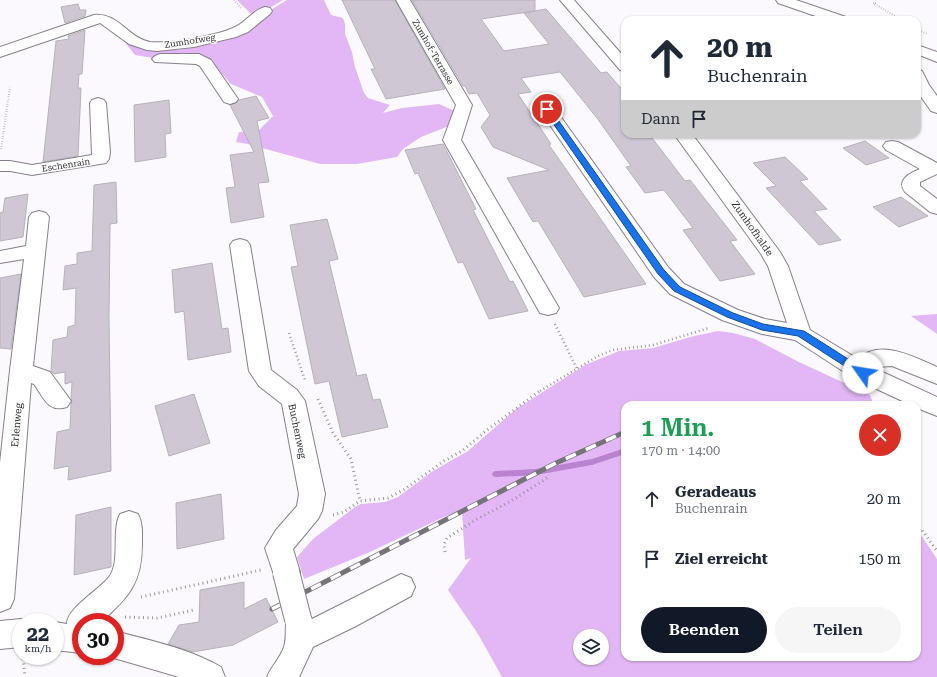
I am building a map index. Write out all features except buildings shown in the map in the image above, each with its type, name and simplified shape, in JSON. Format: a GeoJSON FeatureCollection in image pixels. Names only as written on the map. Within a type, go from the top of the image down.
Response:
{"type":"FeatureCollection","features":[{"type":"Feature","properties":{"kind":"street","name":"Zumhof-Terrasse"},"geometry":{"type":"LineString","coordinates":[[403,0],[464,105],[452,140],[548,308]]}},
{"type":"Feature","properties":{"kind":"street"},"geometry":{"type":"LineString","coordinates":[[567,0],[621,61]]}},
{"type":"Feature","properties":{"kind":"street"},"geometry":{"type":"LineString","coordinates":[[783,0],[829,16]]}},
{"type":"Feature","properties":{"kind":"street"},"geometry":{"type":"LineString","coordinates":[[0,52],[102,18],[105,14],[103,3]]}},
{"type":"Feature","properties":{"kind":"street","name":"Zumhofweg"},"geometry":{"type":"LineString","coordinates":[[102,18],[134,41],[150,46],[175,45],[200,41],[238,31],[249,25],[258,15],[265,11]]}},
{"type":"Feature","properties":{"kind":"street"},"geometry":{"type":"LineString","coordinates":[[119,30],[116,32],[116,36],[131,55],[144,59],[190,58],[199,59],[206,63],[230,99]]}},
{"type":"Feature","properties":{"kind":"street"},"geometry":{"type":"LineString","coordinates":[[921,51],[937,57]]}},
{"type":"Feature","properties":{"kind":"street"},"geometry":{"type":"LineString","coordinates":[[921,85],[929,105]]}},
{"type":"Feature","properties":{"kind":"street","name":"Eschenrain"},"geometry":{"type":"LineString","coordinates":[[0,166],[10,166],[32,170],[100,159],[101,152],[98,103]]}},
{"type":"Feature","properties":{"kind":"street"},"geometry":{"type":"LineString","coordinates":[[547,109],[661,272],[677,289],[730,315],[762,326],[801,334],[863,373],[937,407]]}},
{"type":"Feature","properties":{"kind":"street","name":"Zumhofhalde"},"geometry":{"type":"LineString","coordinates":[[686,138],[770,252],[778,266],[801,334]]}},
{"type":"Feature","properties":{"kind":"street"},"geometry":{"type":"LineString","coordinates":[[892,146],[935,168]]}},
{"type":"Feature","properties":{"kind":"street"},"geometry":{"type":"LineString","coordinates":[[935,168],[915,177],[911,182],[911,188],[937,208]]}},
{"type":"Feature","properties":{"kind":"street","name":"Erlenweg"},"geometry":{"type":"LineString","coordinates":[[0,599],[21,370],[40,217]]}},
{"type":"Feature","properties":{"kind":"street","name":"Buchenweg"},"geometry":{"type":"LineString","coordinates":[[240,245],[260,371],[264,380],[288,395],[293,401],[312,494],[309,511],[285,538],[279,548],[276,571],[300,629]]}},
{"type":"Feature","properties":{"kind":"street"},"geometry":{"type":"LineString","coordinates":[[0,257],[35,251]]}},
{"type":"Feature","properties":{"kind":"street"},"geometry":{"type":"LineString","coordinates":[[863,373],[866,364],[871,360],[888,357],[896,358],[937,376]]}},
{"type":"Feature","properties":{"kind":"street"},"geometry":{"type":"LineString","coordinates":[[21,370],[42,378],[59,401]]}},
{"type":"Feature","properties":{"kind":"street"},"geometry":{"type":"LineString","coordinates":[[92,613],[123,580],[128,562],[129,522]]}},
{"type":"Feature","properties":{"kind":"street"},"geometry":{"type":"LineString","coordinates":[[282,677],[294,660],[300,629],[346,617],[401,587]]}},
{"type":"Feature","properties":{"kind":"street"},"geometry":{"type":"LineString","coordinates":[[0,635],[12,641]]}},
{"type":"Feature","properties":{"kind":"street"},"geometry":{"type":"LineString","coordinates":[[124,648],[158,657],[201,671],[210,677]]}},
{"type":"Feature","properties":{"kind":"path"},"geometry":{"type":"LineString","coordinates":[[876,3],[873,3],[895,16]]}},
{"type":"Feature","properties":{"kind":"path"},"geometry":{"type":"LineString","coordinates":[[921,31],[929,36]]}},
{"type":"Feature","properties":{"kind":"path"},"geometry":{"type":"LineString","coordinates":[[0,153],[10,87]]}},
{"type":"Feature","properties":{"kind":"path"},"geometry":{"type":"LineString","coordinates":[[328,514],[334,515],[344,512],[360,501],[382,499],[406,489],[444,461],[462,451],[526,400],[598,356],[613,350],[628,347],[653,345],[712,327]]}},
{"type":"Feature","properties":{"kind":"path"},"geometry":{"type":"LineString","coordinates":[[564,345],[576,369]]}},
{"type":"Feature","properties":{"kind":"path"},"geometry":{"type":"LineString","coordinates":[[351,459],[360,501]]}},
{"type":"Feature","properties":{"kind":"path"},"geometry":{"type":"LineString","coordinates":[[445,552],[444,544],[447,538],[550,476]]}},
{"type":"Feature","properties":{"kind":"path"},"geometry":{"type":"LineString","coordinates":[[921,529],[937,551]]}},
{"type":"Feature","properties":{"kind":"path"},"geometry":{"type":"LineString","coordinates":[[144,596],[276,571]]}},
{"type":"Feature","properties":{"kind":"path"},"geometry":{"type":"LineString","coordinates":[[124,617],[157,618],[194,610]]}},
{"type":"Feature","properties":{"kind":"path"},"geometry":{"type":"LineString","coordinates":[[24,665],[25,677]]}},
{"type":"Feature","properties":{"kind":"shaded area"},"geometry":{"type":"Polygon","coordinates":[[[237,0],[283,0],[258,15],[252,15],[237,0]]]}},
{"type":"Feature","properties":{"kind":"shaded area"},"geometry":{"type":"Polygon","coordinates":[[[287,0],[324,0],[331,15],[343,18],[345,24],[345,34],[364,93],[368,98],[390,105],[383,113],[402,108],[439,104],[457,112],[449,126],[421,137],[403,149],[397,157],[357,164],[320,164],[236,142],[239,132],[258,131],[273,116],[262,97],[231,84],[217,68],[203,57],[153,58],[135,55],[120,36],[161,50],[179,50],[202,46],[240,35],[264,14],[287,0]]]}},
{"type":"Feature","properties":{"kind":"shaded area"},"geometry":{"type":"Polygon","coordinates":[[[937,314],[937,334],[911,316],[937,314]]]}},
{"type":"Feature","properties":{"kind":"shaded area"},"geometry":{"type":"Polygon","coordinates":[[[718,331],[733,333],[755,339],[799,362],[870,395],[872,401],[621,401],[621,661],[921,661],[921,535],[937,559],[937,677],[502,677],[478,634],[448,590],[471,558],[465,560],[462,511],[446,516],[370,552],[304,579],[297,557],[313,539],[355,507],[361,504],[385,502],[398,497],[433,471],[468,451],[516,409],[585,365],[619,351],[653,348],[690,337],[718,331]]]}},
{"type":"Feature","properties":{"kind":"waterway"},"geometry":{"type":"LineString","coordinates":[[496,474],[536,472],[592,462],[621,452]]}},
{"type":"Feature","properties":{"kind":"railway"},"geometry":{"type":"LineString","coordinates":[[272,609],[556,463],[621,434]]}},
{"type":"Feature","properties":{"kind":"route"},"geometry":{"type":"LineString","coordinates":[[547,109],[661,272],[677,289],[730,315],[776,330],[801,334],[863,373]]}}]}
